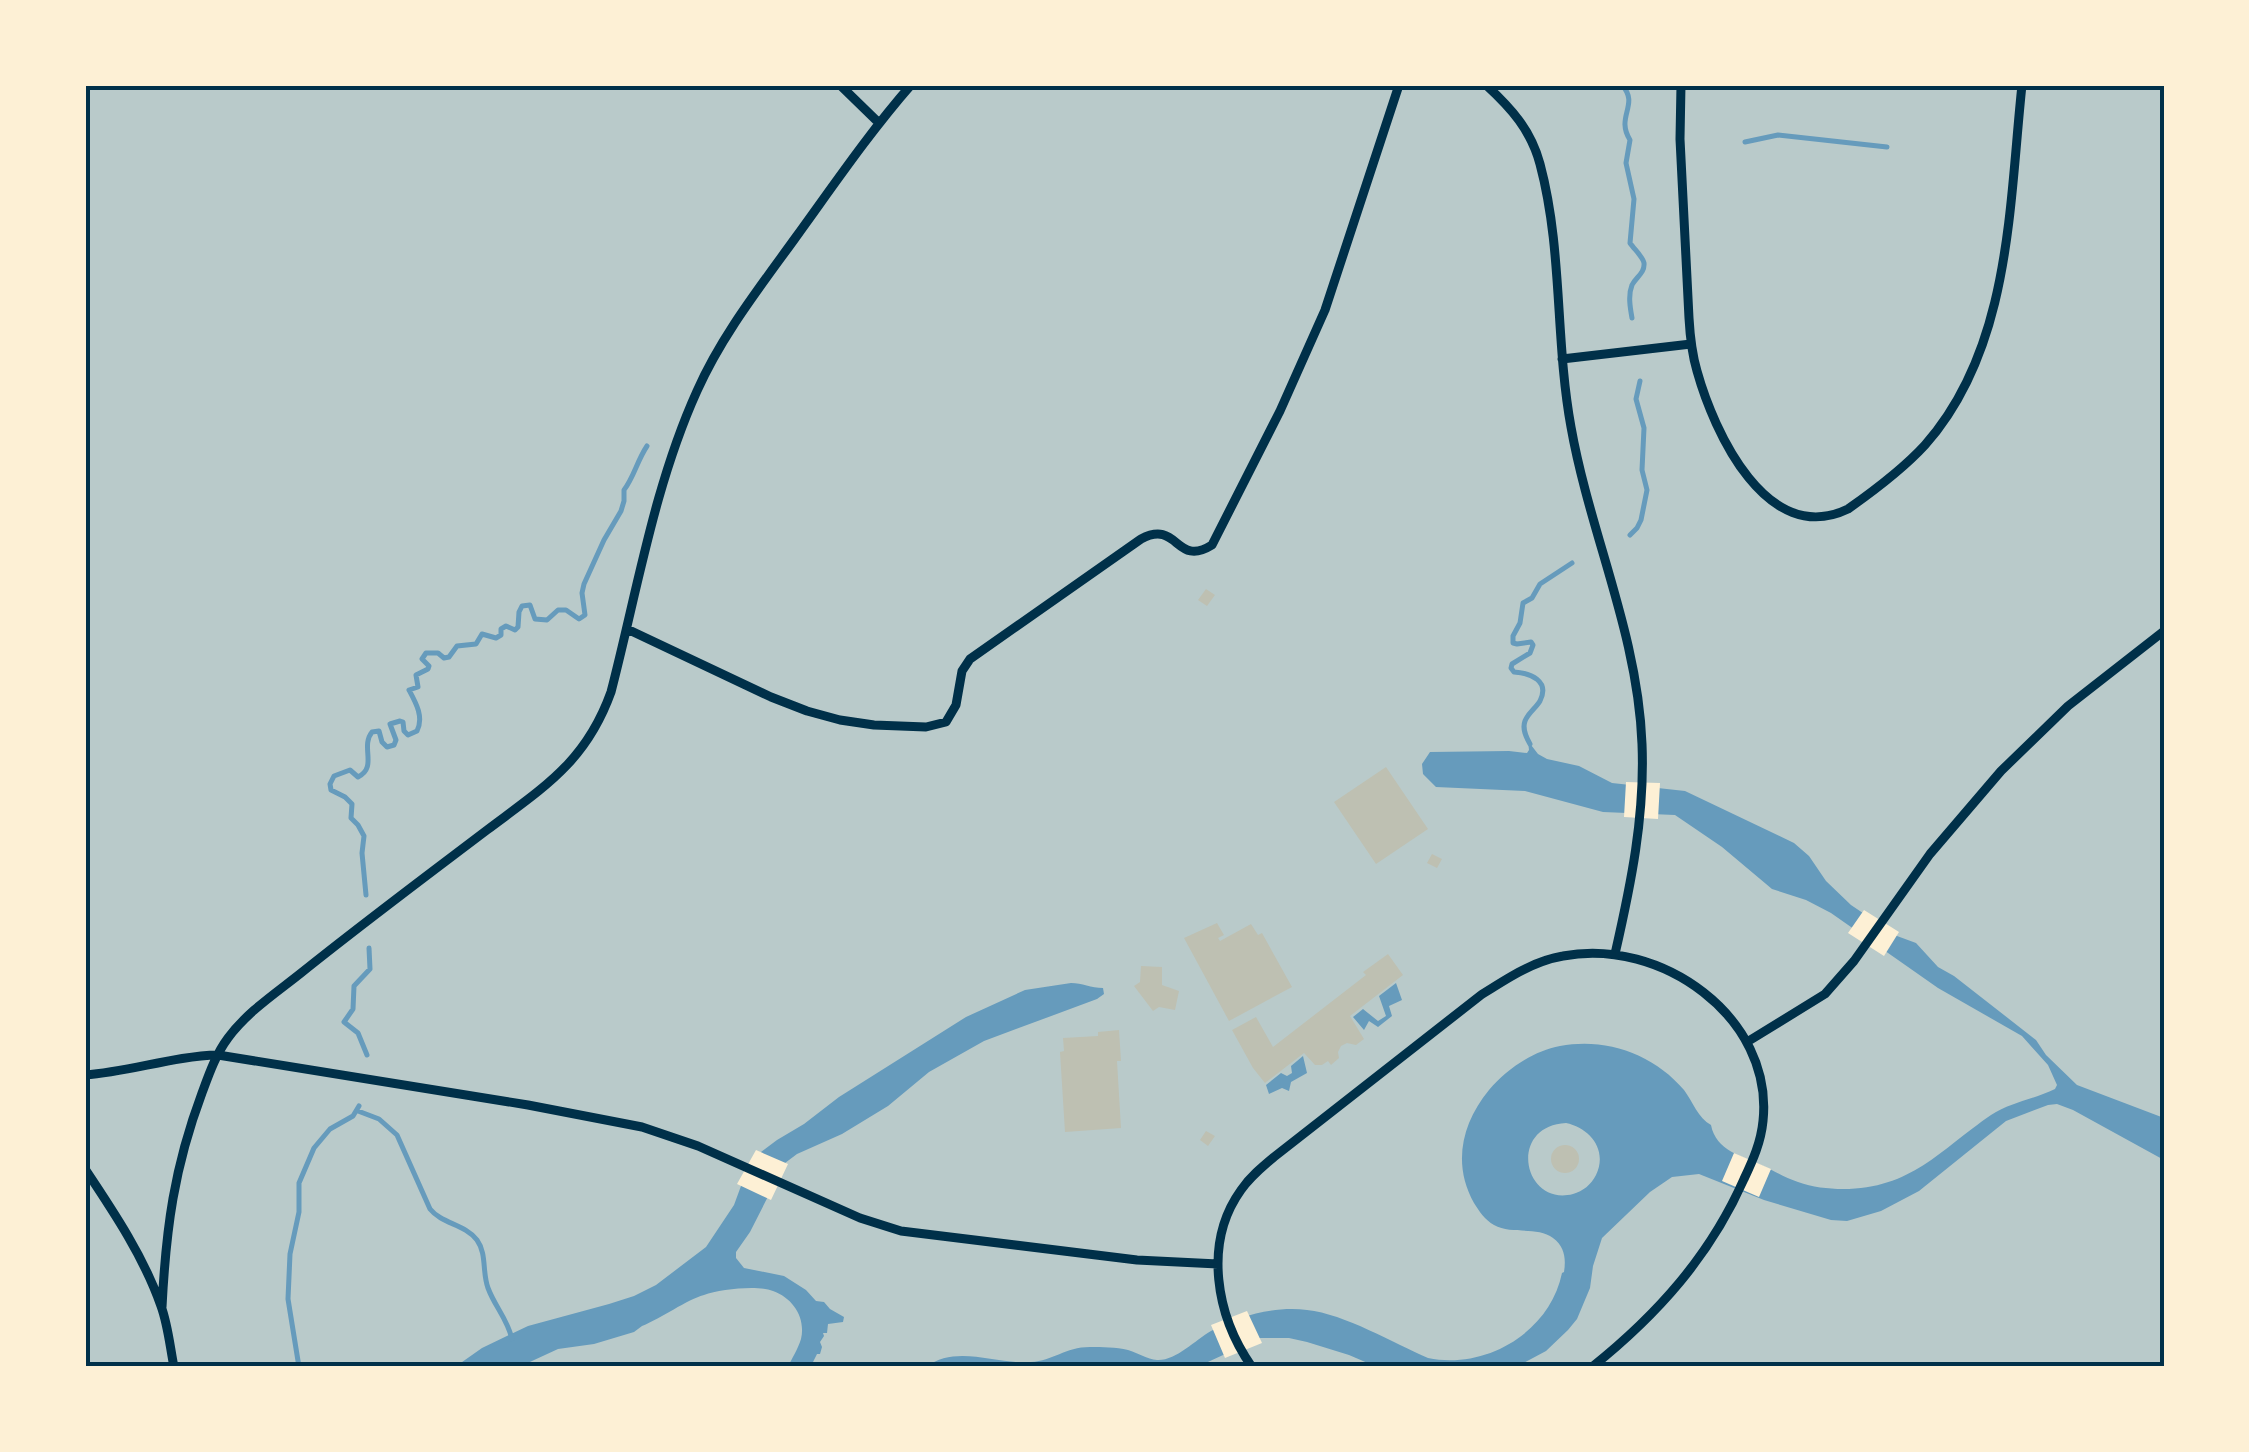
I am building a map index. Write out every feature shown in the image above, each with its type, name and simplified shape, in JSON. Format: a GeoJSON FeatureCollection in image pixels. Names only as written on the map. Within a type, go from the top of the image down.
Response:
{"type":"FeatureCollection","features":[{"type":"Feature","properties":{"kind":"street"},"geometry":{"type":"LineString","coordinates":[[840,85],[879,123]]}},
{"type":"Feature","properties":{"kind":"street"},"geometry":{"type":"LineString","coordinates":[[162,1308],[171,1198],[188,1132],[226,1041],[247,1016],[342,939],[560,774],[589,740],[602,716],[670,464],[705,375],[751,299],[911,85]]}},
{"type":"Feature","properties":{"kind":"street"},"geometry":{"type":"LineString","coordinates":[[626,629],[807,711],[874,725],[936,726],[952,715],[962,671],[970,659],[1141,539],[1162,532],[1186,550],[1206,550],[1272,428],[1325,310],[1399,85]]}},
{"type":"Feature","properties":{"kind":"street"},"geometry":{"type":"LineString","coordinates":[[1486,85],[1522,122],[1540,163],[1552,230],[1562,359],[1574,443],[1633,664],[1642,740],[1641,819],[1616,954]]}},
{"type":"Feature","properties":{"kind":"street"},"geometry":{"type":"LineString","coordinates":[[1681,85],[1691,344],[1698,376],[1716,421],[1745,474],[1766,497],[1788,511],[1813,517],[1836,514],[1862,499],[1924,446],[1948,413],[1977,357],[2004,248],[2022,85]]}},
{"type":"Feature","properties":{"kind":"street"},"geometry":{"type":"LineString","coordinates":[[1562,359],[1691,344]]}},
{"type":"Feature","properties":{"kind":"street"},"geometry":{"type":"LineString","coordinates":[[1747,1042],[1825,994],[1930,854],[2001,771],[2068,706],[2164,632]]}},
{"type":"Feature","properties":{"kind":"street"},"geometry":{"type":"LineString","coordinates":[[1252,1367],[1226,1314],[1218,1284],[1222,1235],[1232,1206],[1250,1179],[1274,1156],[1502,981],[1543,961],[1579,954],[1616,954],[1658,966],[1702,990],[1728,1017],[1747,1042],[1758,1069],[1764,1096],[1763,1126],[1752,1161],[1722,1225],[1680,1284],[1641,1326],[1592,1367]]}},
{"type":"Feature","properties":{"kind":"street"},"geometry":{"type":"LineString","coordinates":[[85,1075],[218,1055],[610,1120],[670,1136],[901,1232],[1138,1260],[1218,1264]]}},
{"type":"Feature","properties":{"kind":"street"},"geometry":{"type":"LineString","coordinates":[[85,1169],[127,1236],[162,1308],[174,1367]]}},
{"type":"Feature","properties":{"kind":"shaded area"},"geometry":{"type":"Polygon","coordinates":[[[85,85],[2164,85],[2164,1367],[85,1367],[85,85]]]}},
{"type":"Feature","properties":{"kind":"water"},"geometry":{"type":"Polygon","coordinates":[[[1528,741],[1547,759],[1579,766],[1612,783],[1685,791],[1794,843],[1851,905],[1897,936],[1916,943],[1938,967],[2036,1040],[2077,1085],[2164,1118],[2164,1160],[2057,1104],[2006,1121],[1919,1191],[1881,1211],[1847,1221],[1764,1200],[1699,1174],[1672,1177],[1650,1192],[1602,1238],[1590,1288],[1568,1330],[1546,1351],[1516,1367],[1377,1367],[1307,1342],[1260,1338],[1197,1367],[926,1367],[938,1360],[964,1356],[1039,1361],[1090,1347],[1123,1349],[1164,1359],[1222,1326],[1282,1309],[1337,1317],[1428,1358],[1472,1358],[1493,1352],[1530,1329],[1544,1313],[1564,1272],[1564,1254],[1547,1234],[1501,1228],[1485,1218],[1467,1188],[1463,1144],[1472,1116],[1489,1090],[1521,1062],[1550,1048],[1594,1044],[1643,1058],[1684,1090],[1724,1147],[1793,1180],[1832,1189],[1867,1187],[1906,1175],[1999,1111],[2055,1089],[2057,1085],[2048,1065],[2022,1036],[1938,988],[1831,913],[1772,889],[1722,847],[1675,815],[1603,812],[1525,791],[1436,787],[1423,774],[1422,764],[1430,752],[1529,750],[1528,741]],[[1566,1123],[1547,1127],[1535,1137],[1529,1150],[1533,1178],[1556,1195],[1573,1194],[1589,1185],[1599,1166],[1594,1142],[1566,1123]]]}},
{"type":"Feature","properties":{"kind":"water"},"geometry":{"type":"Polygon","coordinates":[[[1071,983],[1103,988],[1104,994],[984,1041],[929,1072],[888,1106],[785,1163],[736,1258],[744,1268],[784,1276],[844,1317],[843,1322],[828,1324],[820,1342],[820,1354],[808,1367],[788,1367],[802,1331],[800,1316],[792,1304],[773,1291],[749,1288],[704,1295],[634,1332],[558,1349],[519,1367],[455,1367],[482,1348],[528,1326],[634,1296],[656,1285],[706,1247],[734,1205],[761,1152],[777,1140],[966,1017],[1025,990],[1071,983]]]}},
{"type":"Feature","properties":{"kind":"water"},"geometry":{"type":"Polygon","coordinates":[[[1396,983],[1402,1000],[1389,1006],[1392,1016],[1378,1027],[1369,1021],[1364,1030],[1353,1017],[1363,1009],[1378,1021],[1386,1016],[1379,996],[1396,983]]]}},
{"type":"Feature","properties":{"kind":"water"},"geometry":{"type":"Polygon","coordinates":[[[1303,1056],[1307,1073],[1291,1082],[1289,1091],[1282,1088],[1269,1094],[1266,1085],[1281,1073],[1292,1073],[1291,1066],[1303,1056]]]}},
{"type":"Feature","properties":{"kind":"pier"},"geometry":{"type":"Polygon","coordinates":[[[1626,782],[1660,783],[1658,819],[1624,817],[1626,782]]]}},
{"type":"Feature","properties":{"kind":"pier"},"geometry":{"type":"Polygon","coordinates":[[[1864,910],[1899,932],[1884,956],[1848,933],[1864,910]]]}},
{"type":"Feature","properties":{"kind":"pier"},"geometry":{"type":"Polygon","coordinates":[[[756,1150],[788,1164],[771,1200],[737,1184],[756,1150]]]}},
{"type":"Feature","properties":{"kind":"pier"},"geometry":{"type":"Polygon","coordinates":[[[1734,1153],[1771,1169],[1759,1197],[1722,1181],[1734,1153]]]}},
{"type":"Feature","properties":{"kind":"pier"},"geometry":{"type":"Polygon","coordinates":[[[1247,1311],[1262,1343],[1225,1358],[1211,1325],[1247,1311]]]}},
{"type":"Feature","properties":{"kind":"building"},"geometry":{"type":"Polygon","coordinates":[[[1206,589],[1215,595],[1207,606],[1198,600],[1206,589]]]}},
{"type":"Feature","properties":{"kind":"building"},"geometry":{"type":"Polygon","coordinates":[[[1386,767],[1428,829],[1376,864],[1334,802],[1386,767]]]}},
{"type":"Feature","properties":{"kind":"building"},"geometry":{"type":"Polygon","coordinates":[[[1432,854],[1442,859],[1437,868],[1427,863],[1432,854]]]}},
{"type":"Feature","properties":{"kind":"building"},"geometry":{"type":"Polygon","coordinates":[[[1217,923],[1224,935],[1218,938],[1220,941],[1251,924],[1258,935],[1262,933],[1292,987],[1229,1021],[1184,938],[1217,923]]]}},
{"type":"Feature","properties":{"kind":"building"},"geometry":{"type":"Polygon","coordinates":[[[1388,954],[1403,975],[1350,1016],[1364,1039],[1356,1045],[1341,1046],[1339,1058],[1331,1065],[1328,1061],[1315,1065],[1304,1053],[1265,1083],[1232,1030],[1256,1017],[1273,1047],[1388,954]]]}},
{"type":"Feature","properties":{"kind":"building"},"geometry":{"type":"Polygon","coordinates":[[[1141,966],[1162,967],[1162,985],[1179,991],[1175,1010],[1159,1007],[1153,1011],[1134,986],[1140,982],[1141,966]]]}},
{"type":"Feature","properties":{"kind":"building"},"geometry":{"type":"Polygon","coordinates":[[[1119,1030],[1121,1128],[1065,1132],[1060,1052],[1064,1051],[1063,1038],[1119,1030]]]}},
{"type":"Feature","properties":{"kind":"building"},"geometry":{"type":"Polygon","coordinates":[[[1206,1131],[1215,1136],[1208,1146],[1200,1140],[1206,1131]]]}},
{"type":"Feature","properties":{"kind":"building"},"geometry":{"type":"Polygon","coordinates":[[[1565,1145],[1575,1149],[1579,1159],[1575,1169],[1565,1173],[1555,1169],[1551,1159],[1555,1149],[1565,1145]]]}},
{"type":"Feature","properties":{"kind":"waterway"},"geometry":{"type":"LineString","coordinates":[[1622,85],[1629,99],[1626,163],[1634,199],[1630,243],[1644,263],[1631,289],[1632,318]]}},
{"type":"Feature","properties":{"kind":"waterway"},"geometry":{"type":"LineString","coordinates":[[1745,142],[1778,135],[1887,147]]}},
{"type":"Feature","properties":{"kind":"waterway"},"geometry":{"type":"LineString","coordinates":[[1630,535],[1641,520],[1647,490],[1642,470],[1644,428],[1636,399],[1640,381]]}},
{"type":"Feature","properties":{"kind":"waterway"},"geometry":{"type":"LineString","coordinates":[[366,895],[364,836],[351,818],[352,804],[331,790],[334,776],[350,770],[358,777],[364,773],[372,732],[379,731],[387,747],[396,740],[390,724],[403,722],[408,735],[417,731],[419,715],[409,690],[418,687],[416,675],[428,669],[422,659],[426,653],[449,657],[457,646],[476,644],[482,634],[496,638],[506,626],[515,630],[522,606],[530,605],[535,619],[547,620],[558,610],[566,610],[579,619],[585,615],[584,584],[621,511],[624,490],[647,446]]}},
{"type":"Feature","properties":{"kind":"waterway"},"geometry":{"type":"LineString","coordinates":[[1530,744],[1524,724],[1540,701],[1543,688],[1537,679],[1511,668],[1530,653],[1533,645],[1513,643],[1513,636],[1523,603],[1532,598],[1540,584],[1572,563]]}},
{"type":"Feature","properties":{"kind":"waterway"},"geometry":{"type":"LineString","coordinates":[[367,1055],[358,1033],[344,1022],[353,1009],[354,986],[370,969],[369,948]]}},
{"type":"Feature","properties":{"kind":"waterway"},"geometry":{"type":"LineString","coordinates":[[299,1367],[288,1299],[299,1183],[314,1148],[330,1129],[353,1116],[359,1106]]}},
{"type":"Feature","properties":{"kind":"waterway"},"geometry":{"type":"LineString","coordinates":[[358,1111],[379,1119],[397,1135],[430,1209],[477,1240],[488,1288],[512,1339]]}}]}
